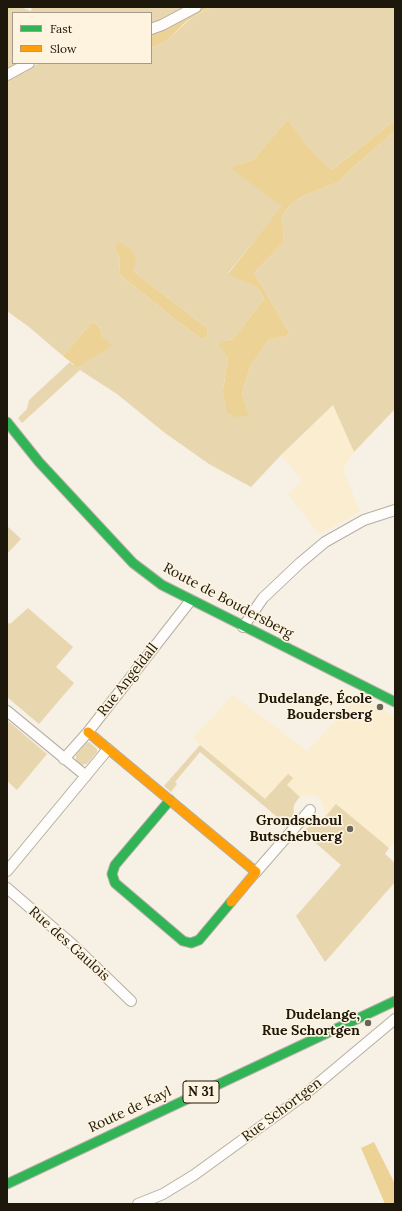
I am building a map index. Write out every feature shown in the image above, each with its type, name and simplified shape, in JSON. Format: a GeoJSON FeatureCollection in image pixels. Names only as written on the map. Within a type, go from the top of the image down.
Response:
{"type":"FeatureCollection","features":[{"type":"Feature","properties":{"kind":"main road","name":"Route de Boudersberg"},"geometry":{"type":"LineString","coordinates":[[7,422],[39,462],[133,562],[162,585],[395,702]]}},
{"type":"Feature","properties":{"kind":"main road"},"geometry":{"type":"LineString","coordinates":[[88,732],[108,749],[170,800],[256,872],[199,940],[191,943],[183,941],[116,883],[112,874],[115,865],[170,800]]}},
{"type":"Feature","properties":{"kind":"main road","name":"Route de Kayl"},"geometry":{"type":"LineString","coordinates":[[7,1184],[395,1001]]}},
{"type":"Feature","properties":{"kind":"street"},"geometry":{"type":"LineString","coordinates":[[152,29],[196,7]]}},
{"type":"Feature","properties":{"kind":"street"},"geometry":{"type":"LineString","coordinates":[[7,75],[27,64]]}},
{"type":"Feature","properties":{"kind":"street"},"geometry":{"type":"LineString","coordinates":[[243,627],[263,598],[325,542],[364,520],[395,510]]}},
{"type":"Feature","properties":{"kind":"street","name":"Rue Angeldall"},"geometry":{"type":"LineString","coordinates":[[64,759],[88,732],[191,600]]}},
{"type":"Feature","properties":{"kind":"street"},"geometry":{"type":"LineString","coordinates":[[7,711],[86,776]]}},
{"type":"Feature","properties":{"kind":"street"},"geometry":{"type":"LineString","coordinates":[[7,871],[108,749]]}},
{"type":"Feature","properties":{"kind":"street"},"geometry":{"type":"LineString","coordinates":[[256,872],[310,810]]}},
{"type":"Feature","properties":{"kind":"street","name":"Rue des Gaulois"},"geometry":{"type":"LineString","coordinates":[[7,888],[72,944],[131,1001]]}},
{"type":"Feature","properties":{"kind":"street","name":"Rue Schortgen"},"geometry":{"type":"LineString","coordinates":[[138,1204],[163,1199],[303,1096],[395,1020]]}},
{"type":"Feature","properties":{"kind":"shaded area"},"geometry":{"type":"Polygon","coordinates":[[[7,7],[20,7],[31,11],[32,7],[190,7],[152,26],[152,12],[12,12],[12,64],[16,64],[17,66],[7,71],[7,7]]]}},
{"type":"Feature","properties":{"kind":"shaded area"},"geometry":{"type":"Polygon","coordinates":[[[395,7],[395,120],[332,170],[315,157],[300,139],[288,119],[253,160],[236,165],[283,206],[228,273],[258,288],[264,299],[233,339],[223,341],[228,357],[223,390],[247,416],[242,394],[250,367],[268,340],[287,336],[289,332],[254,273],[284,242],[282,215],[292,203],[305,195],[339,182],[352,168],[395,131],[395,409],[354,452],[333,405],[281,455],[251,487],[209,464],[165,433],[117,394],[80,370],[22,423],[18,418],[27,409],[29,400],[70,362],[73,365],[102,337],[99,326],[92,322],[63,356],[29,327],[7,311],[7,78],[38,64],[152,64],[152,47],[167,40],[189,20],[209,8],[203,8],[395,7]],[[115,248],[120,258],[119,274],[177,321],[202,339],[208,336],[207,328],[133,271],[115,248]]]}},
{"type":"Feature","properties":{"kind":"shaded area"},"geometry":{"type":"Polygon","coordinates":[[[195,8],[209,8],[187,21],[167,40],[152,47],[152,29],[195,8]]]}},
{"type":"Feature","properties":{"kind":"shaded area"},"geometry":{"type":"Polygon","coordinates":[[[288,119],[307,146],[332,170],[395,120],[395,131],[352,168],[339,182],[305,195],[292,203],[282,215],[284,242],[254,273],[289,332],[287,336],[268,340],[250,367],[242,394],[248,416],[236,417],[227,412],[223,390],[228,357],[219,346],[223,341],[233,339],[264,299],[258,288],[228,274],[282,206],[232,169],[236,165],[253,160],[288,119]]]}},
{"type":"Feature","properties":{"kind":"shaded area"},"geometry":{"type":"Polygon","coordinates":[[[119,242],[131,250],[136,259],[133,271],[207,328],[208,336],[202,339],[177,321],[119,274],[120,258],[115,248],[119,242]]]}},
{"type":"Feature","properties":{"kind":"shaded area"},"geometry":{"type":"Polygon","coordinates":[[[92,322],[99,326],[102,337],[112,346],[77,367],[63,356],[92,322]]]}},
{"type":"Feature","properties":{"kind":"shaded area"},"geometry":{"type":"Polygon","coordinates":[[[333,405],[354,452],[343,469],[360,512],[319,534],[288,494],[302,480],[281,455],[333,405]]]}},
{"type":"Feature","properties":{"kind":"shaded area"},"geometry":{"type":"Polygon","coordinates":[[[7,526],[21,539],[7,554],[7,526]]]}},
{"type":"Feature","properties":{"kind":"shaded area"},"geometry":{"type":"Polygon","coordinates":[[[28,608],[73,647],[56,667],[74,683],[39,724],[7,697],[7,622],[10,624],[28,608]]]}},
{"type":"Feature","properties":{"kind":"shaded area","name":"Grondschoul Butschebuerg"},"geometry":{"type":"Polygon","coordinates":[[[233,695],[307,751],[357,697],[395,716],[395,842],[385,854],[395,863],[395,882],[325,962],[296,916],[341,865],[303,832],[308,827],[321,821],[325,814],[321,800],[315,796],[307,795],[300,797],[286,785],[265,800],[193,738],[233,695]]]}},
{"type":"Feature","properties":{"kind":"shaded area"},"geometry":{"type":"Polygon","coordinates":[[[7,720],[47,754],[17,790],[7,781],[7,720]]]}},
{"type":"Feature","properties":{"kind":"shaded area"},"geometry":{"type":"Polygon","coordinates":[[[89,742],[97,749],[97,752],[87,764],[81,765],[76,761],[76,755],[86,743],[89,742]]]}},
{"type":"Feature","properties":{"kind":"shaded area"},"geometry":{"type":"Polygon","coordinates":[[[200,745],[265,799],[288,774],[293,778],[287,785],[300,797],[294,806],[294,821],[289,827],[200,752],[175,782],[177,784],[171,792],[164,786],[200,745]]]}},
{"type":"Feature","properties":{"kind":"shaded area"},"geometry":{"type":"Polygon","coordinates":[[[336,804],[389,848],[385,854],[395,863],[395,882],[325,962],[296,916],[341,865],[303,832],[307,828],[320,822],[336,804]]]}},
{"type":"Feature","properties":{"kind":"shaded area"},"geometry":{"type":"Polygon","coordinates":[[[374,1142],[395,1184],[395,1204],[385,1204],[361,1148],[374,1142]]]}},
{"type":"Feature","properties":{"kind":"traffic: fast"},"geometry":{"type":"LineString","coordinates":[[7,422],[39,462],[133,563],[162,585],[395,702]]}},
{"type":"Feature","properties":{"kind":"traffic: fast"},"geometry":{"type":"LineString","coordinates":[[170,800],[115,865],[112,874],[115,883],[183,941],[191,943],[199,940],[231,902]]}},
{"type":"Feature","properties":{"kind":"traffic: fast"},"geometry":{"type":"LineString","coordinates":[[7,1184],[395,1001]]}},
{"type":"Feature","properties":{"kind":"traffic: slow"},"geometry":{"type":"LineString","coordinates":[[88,732],[256,872],[231,902]]}},
{"type":"Feature","properties":{"kind":"place","name":"Dudelange, École Boudersberg"},"geometry":{"type":"Point","coordinates":[380,707]}},
{"type":"Feature","properties":{"kind":"place","name":"Grondschoul Butschebuerg"},"geometry":{"type":"Point","coordinates":[350,829]}},
{"type":"Feature","properties":{"kind":"place","name":"Dudelange, Rue Schortgen"},"geometry":{"type":"Point","coordinates":[368,1023]}}]}
